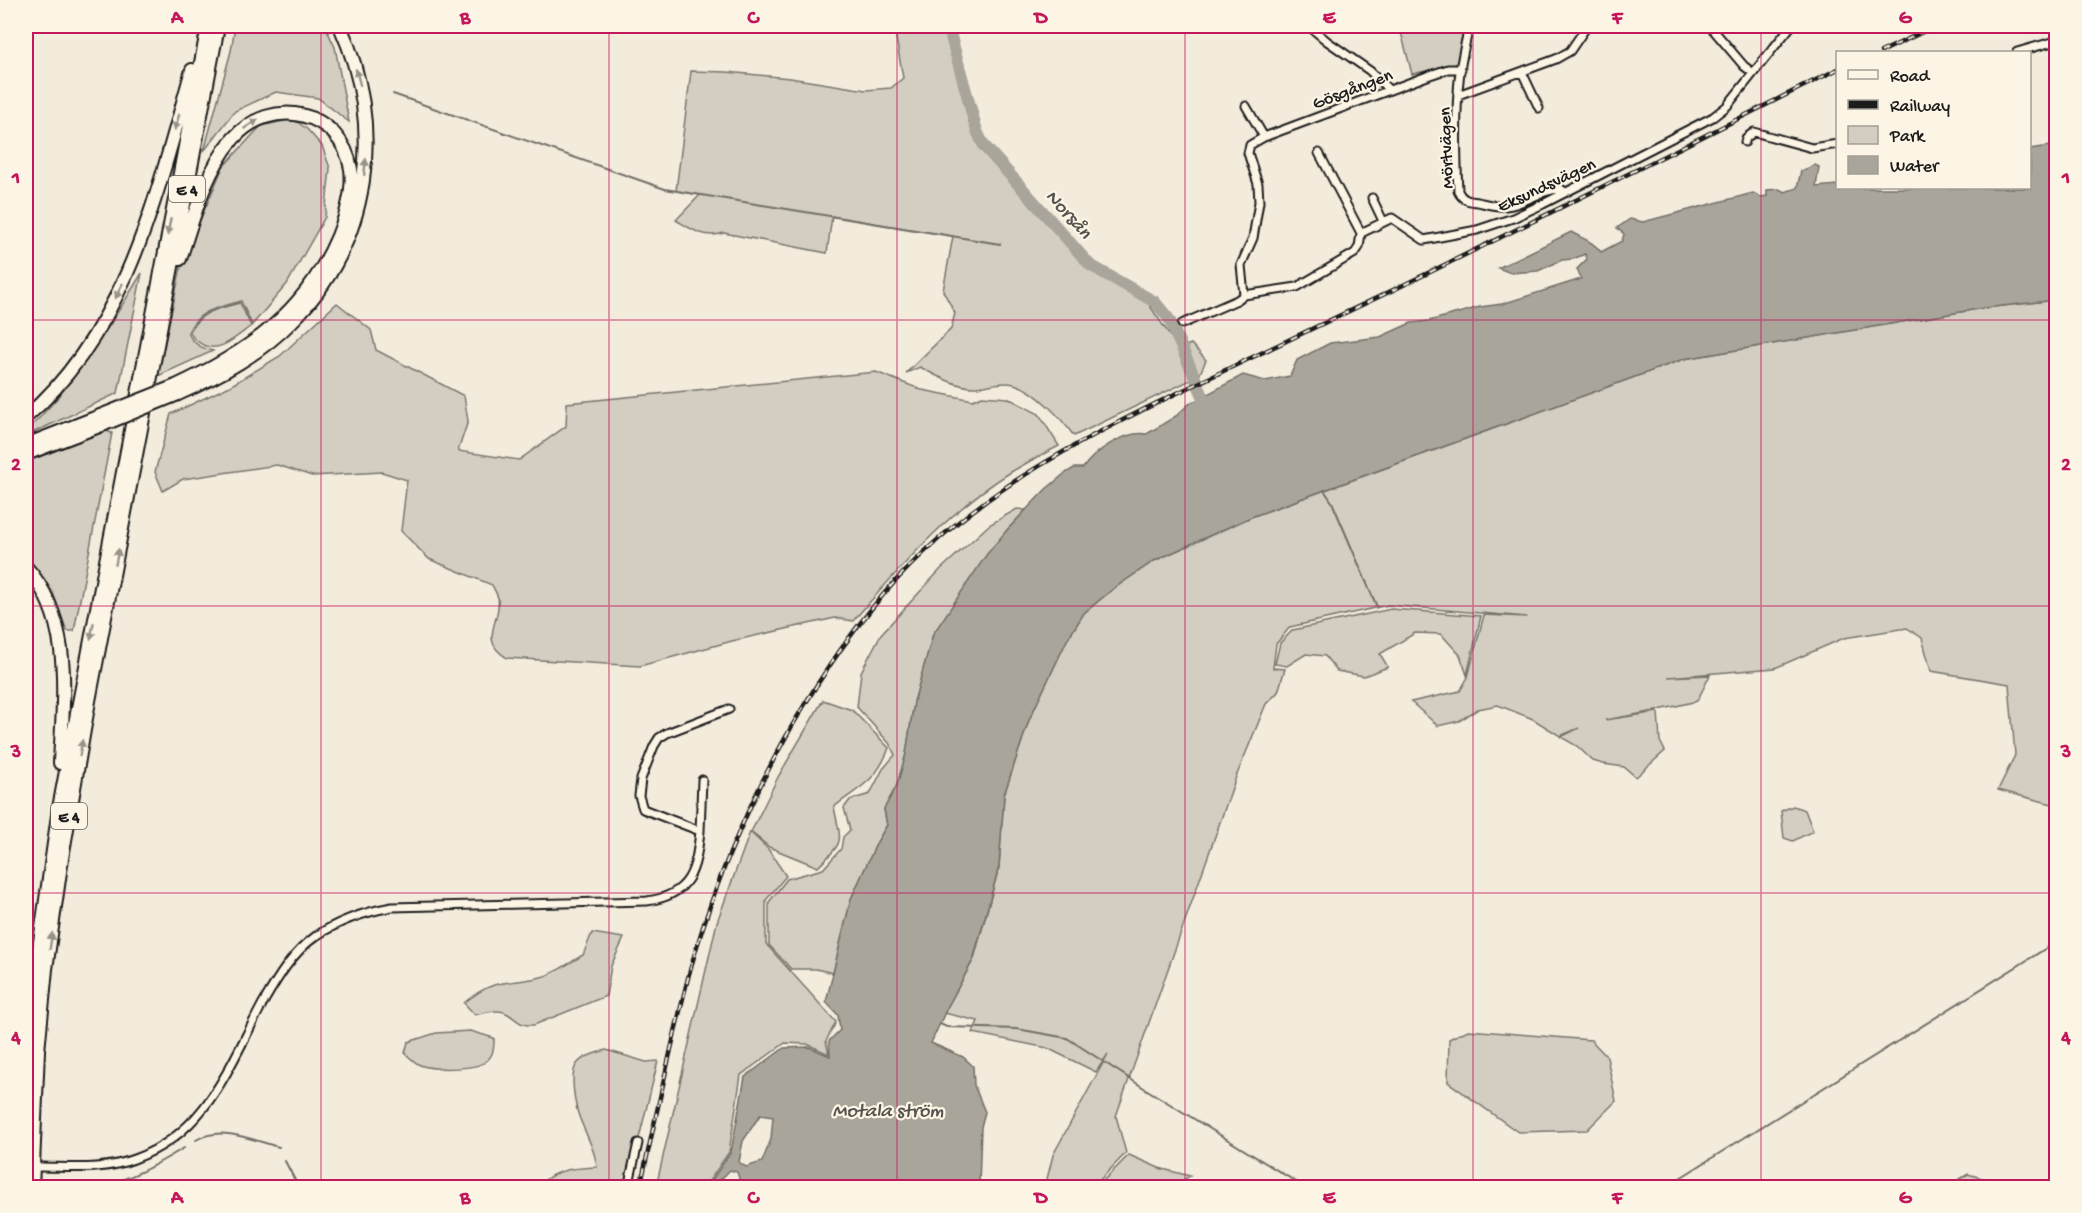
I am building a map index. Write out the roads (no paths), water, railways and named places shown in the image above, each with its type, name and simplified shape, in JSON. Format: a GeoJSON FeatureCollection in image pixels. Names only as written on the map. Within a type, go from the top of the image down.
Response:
{"type":"FeatureCollection","features":[{"type":"Feature","properties":{"kind":"highway"},"geometry":{"type":"LineString","coordinates":[[26,417],[74,367],[99,329],[117,295],[155,198],[206,26]]}},
{"type":"Feature","properties":{"kind":"highway","name":"E 4"},"geometry":{"type":"LineString","coordinates":[[26,1092],[40,936],[59,808],[206,26]]}},
{"type":"Feature","properties":{"kind":"highway","name":"E 4"},"geometry":{"type":"LineString","coordinates":[[32,1188],[38,1051],[46,969],[62,858],[89,701],[218,26]]}},
{"type":"Feature","properties":{"kind":"highway"},"geometry":{"type":"LineString","coordinates":[[26,454],[234,366],[282,331],[315,294],[333,268],[346,240],[360,195],[366,148],[361,89],[354,63],[339,26]]}},
{"type":"Feature","properties":{"kind":"highway"},"geometry":{"type":"LineString","coordinates":[[165,303],[206,187],[219,160],[233,139],[258,119],[281,113],[307,117],[320,122],[331,131],[341,143],[347,156],[351,171],[351,187],[345,217],[322,268],[300,299],[262,337],[177,390]]}},
{"type":"Feature","properties":{"kind":"highway"},"geometry":{"type":"LineString","coordinates":[[26,445],[101,421]]}},
{"type":"Feature","properties":{"kind":"highway"},"geometry":{"type":"LineString","coordinates":[[26,567],[46,597],[61,641],[63,685],[59,808]]}},
{"type":"Feature","properties":{"kind":"street"},"geometry":{"type":"LineString","coordinates":[[1310,26],[1327,41],[1370,71],[1389,90]]}},
{"type":"Feature","properties":{"kind":"street","name":"Mörtvägen"},"geometry":{"type":"LineString","coordinates":[[1469,26],[1458,95],[1456,145],[1458,191],[1464,199],[1504,207],[1545,191],[1561,189],[1565,192]]}},
{"type":"Feature","properties":{"kind":"street"},"geometry":{"type":"LineString","coordinates":[[1458,95],[1556,59],[1570,51],[1587,26]]}},
{"type":"Feature","properties":{"kind":"street","name":"Eksundsvägen"},"geometry":{"type":"LineString","coordinates":[[1383,221],[1392,218],[1424,240],[1432,240],[1477,230],[1513,218],[1713,117],[1727,106],[1791,26]]}},
{"type":"Feature","properties":{"kind":"street"},"geometry":{"type":"LineString","coordinates":[[1713,27],[1744,66],[1752,72]]}},
{"type":"Feature","properties":{"kind":"street"},"geometry":{"type":"LineString","coordinates":[[2020,51],[2056,40]]}},
{"type":"Feature","properties":{"kind":"street","name":"Gösgången"},"geometry":{"type":"LineString","coordinates":[[1260,139],[1448,69],[1461,69]]}},
{"type":"Feature","properties":{"kind":"street"},"geometry":{"type":"LineString","coordinates":[[1522,72],[1539,108]]}},
{"type":"Feature","properties":{"kind":"street"},"geometry":{"type":"LineString","coordinates":[[1244,295],[1242,265],[1253,238],[1259,202],[1258,184],[1248,148],[1260,139],[1246,106]]}},
{"type":"Feature","properties":{"kind":"street"},"geometry":{"type":"LineString","coordinates":[[1745,142],[1746,138],[1754,132],[1812,148],[1836,144]]}},
{"type":"Feature","properties":{"kind":"street"},"geometry":{"type":"LineString","coordinates":[[1182,324],[1244,295],[1297,288],[1355,253],[1359,247],[1361,233],[1319,153]]}},
{"type":"Feature","properties":{"kind":"street"},"geometry":{"type":"LineString","coordinates":[[1361,233],[1383,221],[1372,198]]}},
{"type":"Feature","properties":{"kind":"street"},"geometry":{"type":"LineString","coordinates":[[700,831],[643,809],[638,787],[659,738],[729,709]]}},
{"type":"Feature","properties":{"kind":"street"},"geometry":{"type":"LineString","coordinates":[[39,1167],[100,1168],[132,1160],[157,1149],[181,1133],[204,1109],[277,979],[290,962],[314,937],[344,920],[369,911],[392,907],[647,901],[663,899],[675,893],[693,873],[697,859],[702,780]]}},
{"type":"Feature","properties":{"kind":"street"},"geometry":{"type":"LineString","coordinates":[[628,1188],[638,1143]]}},
{"type":"Feature","properties":{"kind":"water","name":"Motala ström"},"geometry":{"type":"Polygon","coordinates":[[[2056,145],[2056,300],[1984,308],[1684,359],[1251,517],[1154,561],[1113,589],[1084,613],[1067,640],[1029,720],[1004,795],[999,867],[973,960],[931,1043],[963,1057],[973,1066],[974,1085],[985,1112],[981,1127],[979,1187],[739,1187],[737,1172],[730,1170],[713,1187],[707,1187],[731,1152],[745,1077],[784,1048],[809,1047],[830,1056],[829,1041],[840,1030],[838,1015],[826,1002],[851,899],[887,825],[884,809],[897,785],[906,754],[914,702],[933,634],[987,554],[1045,490],[1074,468],[1083,468],[1088,461],[1111,443],[1129,435],[1147,434],[1176,416],[1189,404],[1243,375],[1265,381],[1290,376],[1297,360],[1330,343],[1380,337],[1411,323],[1502,304],[1581,279],[1577,269],[1587,259],[1585,254],[1573,259],[1562,260],[1538,271],[1511,273],[1498,268],[1571,232],[1591,243],[1601,252],[1622,241],[1624,234],[1617,228],[1630,219],[1643,222],[1753,193],[1761,197],[1767,196],[1767,190],[1779,189],[1785,192],[1797,188],[1801,171],[1815,165],[1819,167],[1816,187],[1836,185],[1836,189],[2031,189],[2031,149],[2056,145]],[[760,1115],[743,1141],[739,1162],[746,1167],[762,1162],[771,1139],[773,1117],[760,1115]]]}},
{"type":"Feature","properties":{"kind":"waterway","name":"Norsån"},"geometry":{"type":"LineString","coordinates":[[948,26],[977,131],[983,144],[1090,265],[1155,302],[1169,319],[1203,396]]}},
{"type":"Feature","properties":{"kind":"waterway"},"geometry":{"type":"LineString","coordinates":[[393,94],[665,189],[1000,244]]}},
{"type":"Feature","properties":{"kind":"waterway"},"geometry":{"type":"LineString","coordinates":[[1324,490],[1332,502],[1377,607]]}},
{"type":"Feature","properties":{"kind":"waterway"},"geometry":{"type":"LineString","coordinates":[[1664,1188],[2056,942]]}},
{"type":"Feature","properties":{"kind":"waterway"},"geometry":{"type":"LineString","coordinates":[[940,1024],[947,1027],[1017,1029],[1067,1038],[1306,1188]]}},
{"type":"Feature","properties":{"kind":"waterway"},"geometry":{"type":"LineString","coordinates":[[196,1140],[216,1134],[227,1134],[279,1147]]}},
{"type":"Feature","properties":{"kind":"waterway"},"geometry":{"type":"LineString","coordinates":[[93,1188],[129,1177],[184,1148]]}},
{"type":"Feature","properties":{"kind":"waterway"},"geometry":{"type":"LineString","coordinates":[[285,1161],[299,1188]]}},
{"type":"Feature","properties":{"kind":"railway"},"geometry":{"type":"LineString","coordinates":[[1883,51],[1935,26]]}},
{"type":"Feature","properties":{"kind":"railway"},"geometry":{"type":"LineString","coordinates":[[640,1188],[689,974],[703,926],[740,829],[786,736],[841,649],[872,608],[937,540],[972,511],[1008,486],[1046,462],[1126,418],[1503,236],[1836,70]]}}]}
